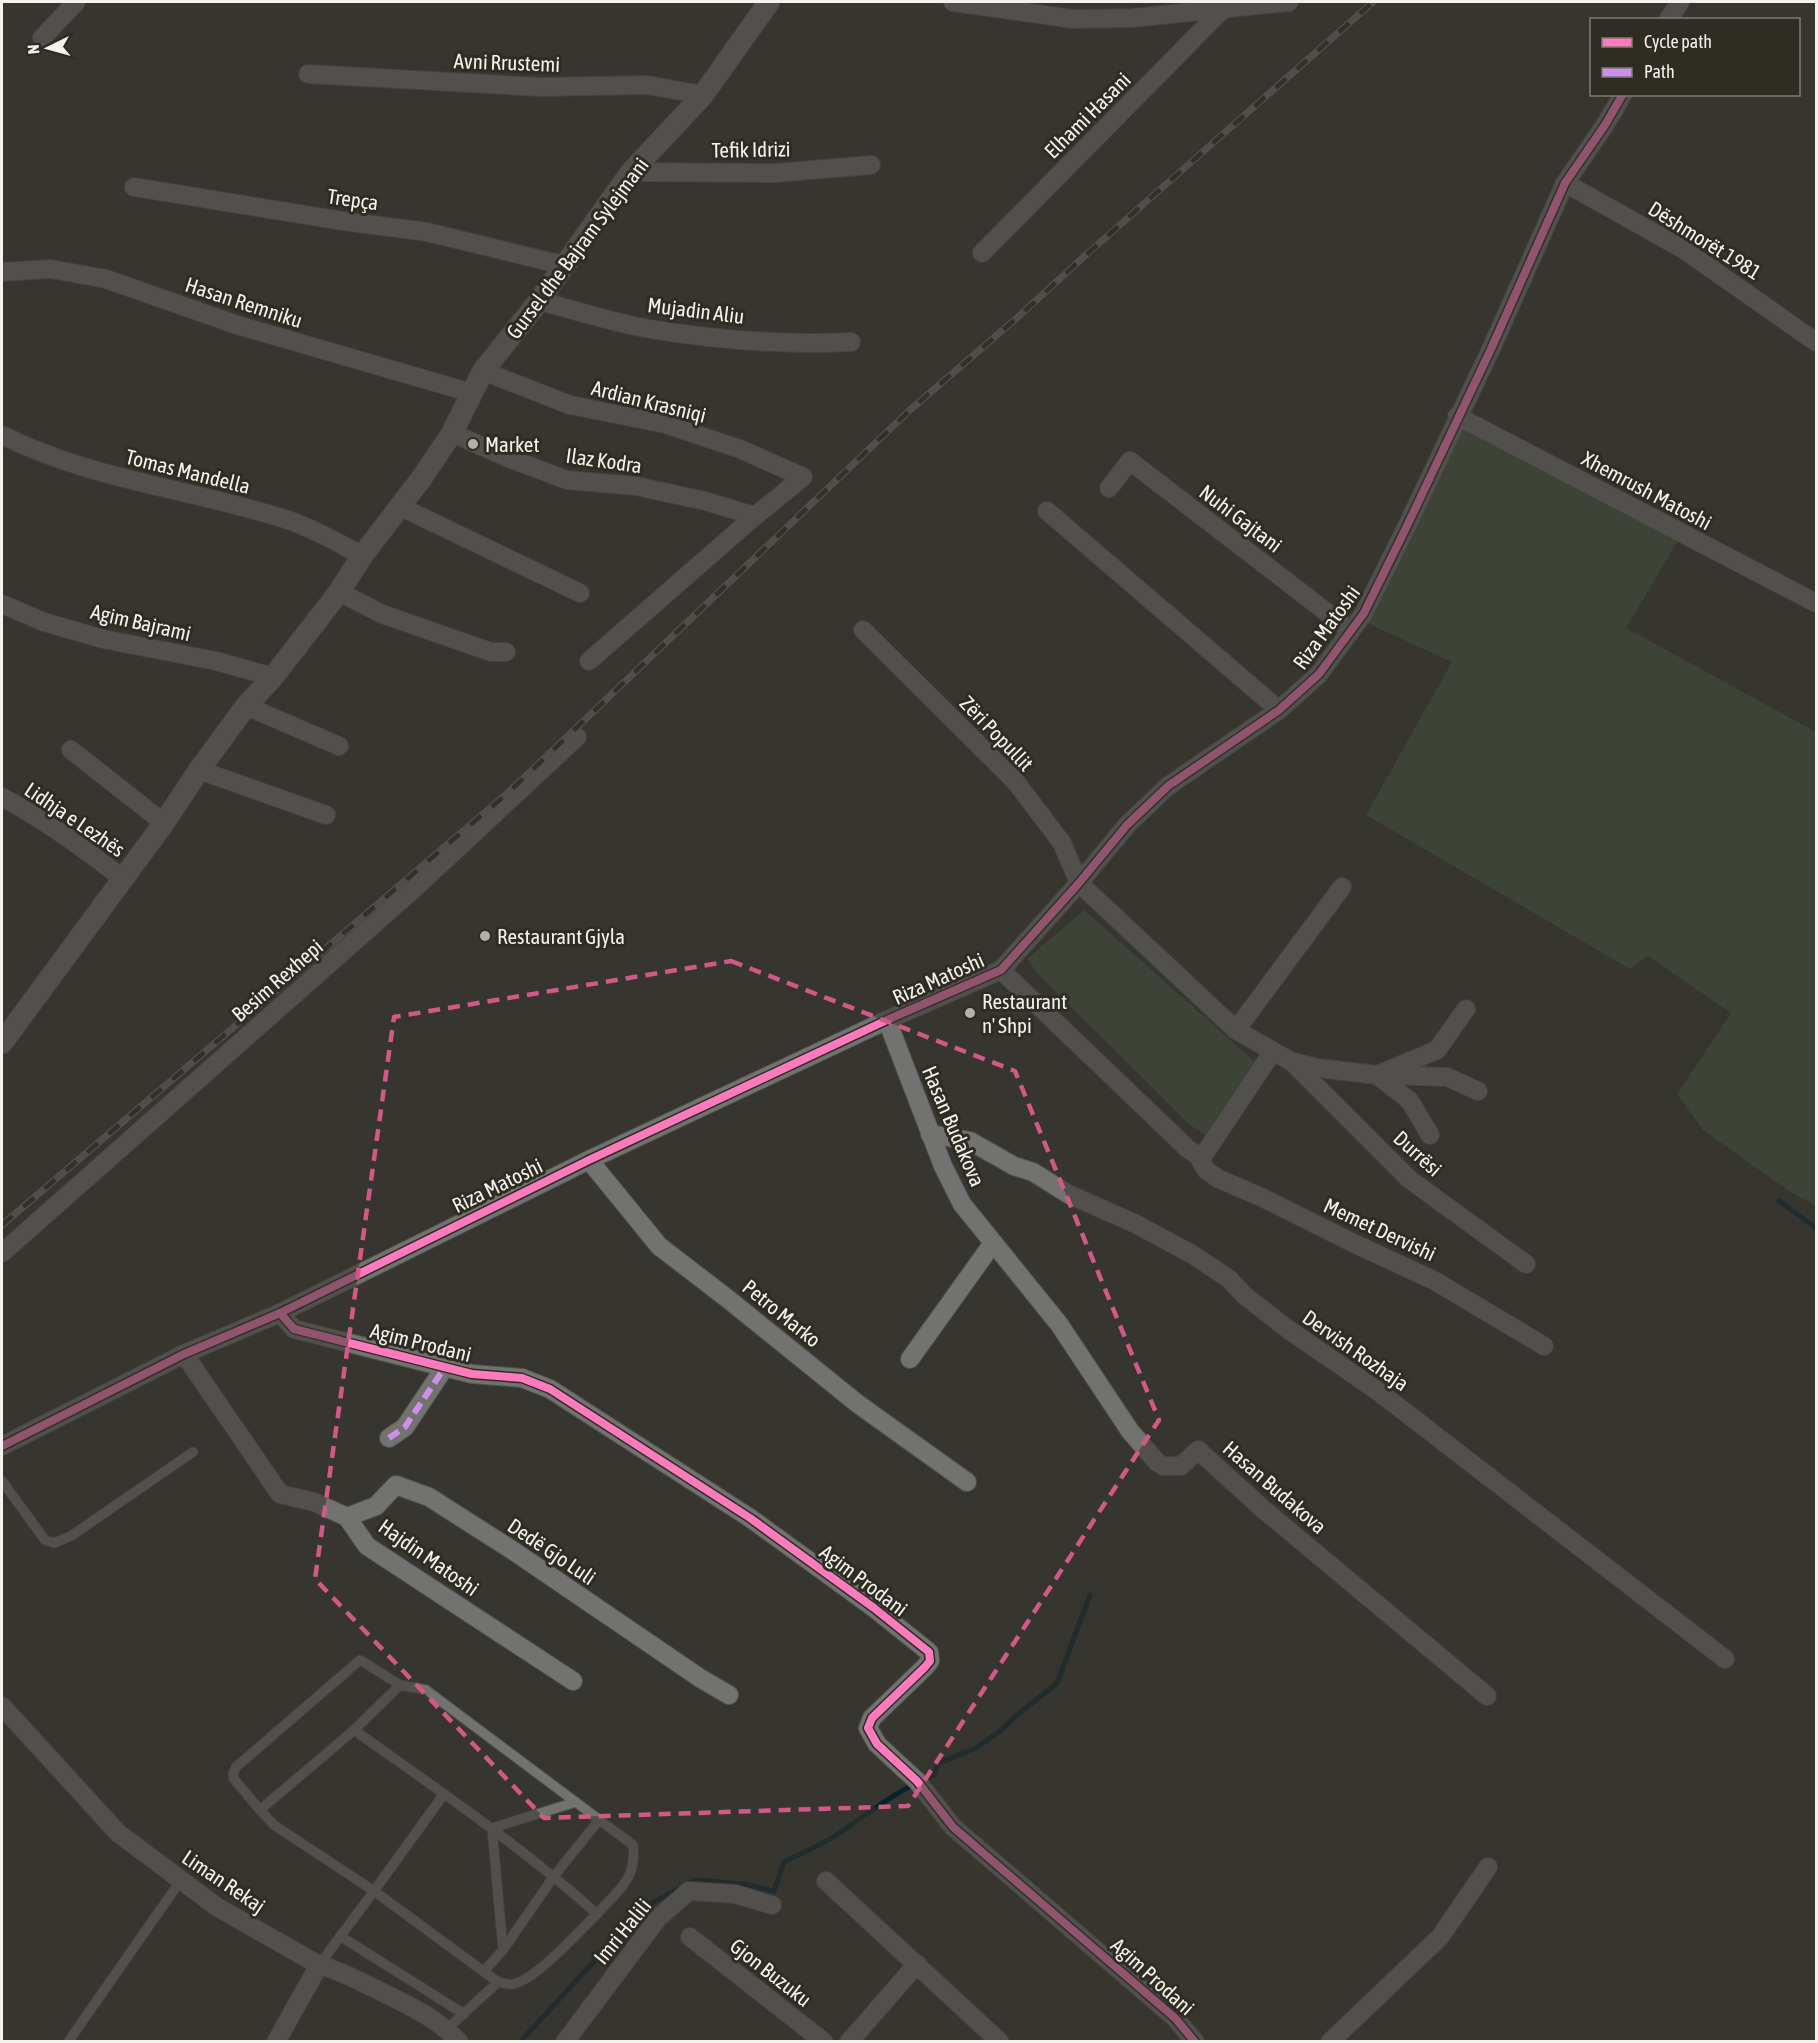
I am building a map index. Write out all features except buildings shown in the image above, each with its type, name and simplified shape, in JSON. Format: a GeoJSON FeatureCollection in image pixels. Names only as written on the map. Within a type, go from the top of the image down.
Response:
{"type":"FeatureCollection","features":[{"type":"Feature","properties":{"kind":"street"},"geometry":{"type":"LineString","coordinates":[[42,38],[76,2]]}},
{"type":"Feature","properties":{"kind":"street","name":"Gursel dhe Bajram Sylejmani"},"geometry":{"type":"LineString","coordinates":[[2,1043],[165,823],[199,770],[246,706],[273,677],[339,592],[362,556],[400,507],[452,433],[483,371],[539,301],[631,172],[703,95],[769,2]]}},
{"type":"Feature","properties":{"kind":"street"},"geometry":{"type":"LineString","coordinates":[[953,2],[1073,20],[1131,18],[1289,2]]}},
{"type":"Feature","properties":{"kind":"street"},"geometry":{"type":"LineString","coordinates":[[1669,18],[1680,2]]}},
{"type":"Feature","properties":{"kind":"street","name":"Elhami Hasani"},"geometry":{"type":"LineString","coordinates":[[982,253],[1223,9]]}},
{"type":"Feature","properties":{"kind":"street","name":"Avni Rrustemi"},"geometry":{"type":"LineString","coordinates":[[308,74],[540,87],[647,85],[703,95]]}},
{"type":"Feature","properties":{"kind":"street","name":"Riza Matoshi"},"geometry":{"type":"LineString","coordinates":[[2,1446],[184,1354],[280,1314],[589,1160],[886,1020],[1001,969],[1079,883],[1127,825],[1168,786],[1279,710],[1318,674],[1364,613],[1491,348],[1564,183],[1605,125],[1622,96]]}},
{"type":"Feature","properties":{"kind":"street","name":"Tefik Idrizi"},"geometry":{"type":"LineString","coordinates":[[631,172],[775,173],[871,165]]}},
{"type":"Feature","properties":{"kind":"street","name":"Dëshmorët 1981"},"geometry":{"type":"LineString","coordinates":[[1564,183],[1683,249],[1816,342]]}},
{"type":"Feature","properties":{"kind":"street","name":"Trepça"},"geometry":{"type":"LineString","coordinates":[[134,187],[427,232],[563,265]]}},
{"type":"Feature","properties":{"kind":"street","name":"Hasan Remniku"},"geometry":{"type":"LineString","coordinates":[[2,272],[51,269],[106,279],[237,325],[472,393]]}},
{"type":"Feature","properties":{"kind":"street","name":"Mujadin Aliu"},"geometry":{"type":"LineString","coordinates":[[539,301],[649,329],[791,344],[851,342]]}},
{"type":"Feature","properties":{"kind":"street","name":"Ardian Krasniqi"},"geometry":{"type":"LineString","coordinates":[[483,371],[570,405],[666,424],[740,449],[803,477],[755,516]]}},
{"type":"Feature","properties":{"kind":"street","name":"Xhemrush Matoshi"},"geometry":{"type":"LineString","coordinates":[[1457,416],[1816,603]]}},
{"type":"Feature","properties":{"kind":"street","name":"Ilaz Kodra"},"geometry":{"type":"LineString","coordinates":[[452,433],[567,480],[636,486],[705,501],[755,516]]}},
{"type":"Feature","properties":{"kind":"street","name":"Tomas Mandella"},"geometry":{"type":"LineString","coordinates":[[2,435],[32,450],[98,472],[288,520],[322,534],[362,556]]}},
{"type":"Feature","properties":{"kind":"street","name":"Nuhi Gajtani"},"geometry":{"type":"LineString","coordinates":[[1109,488],[1130,461],[1351,631]]}},
{"type":"Feature","properties":{"kind":"street"},"geometry":{"type":"LineString","coordinates":[[400,507],[580,593]]}},
{"type":"Feature","properties":{"kind":"street"},"geometry":{"type":"LineString","coordinates":[[1047,512],[1279,710]]}},
{"type":"Feature","properties":{"kind":"street"},"geometry":{"type":"LineString","coordinates":[[589,661],[755,516]]}},
{"type":"Feature","properties":{"kind":"street"},"geometry":{"type":"LineString","coordinates":[[339,592],[382,614],[491,652],[507,652]]}},
{"type":"Feature","properties":{"kind":"street","name":"Agim Bajrami"},"geometry":{"type":"LineString","coordinates":[[2,604],[44,622],[103,639],[216,661],[273,677]]}},
{"type":"Feature","properties":{"kind":"street","name":"Zëri Popullit"},"geometry":{"type":"LineString","coordinates":[[863,630],[1015,781],[1062,843],[1079,883]]}},
{"type":"Feature","properties":{"kind":"street"},"geometry":{"type":"LineString","coordinates":[[246,706],[339,746]]}},
{"type":"Feature","properties":{"kind":"street","name":"Besim Rexhepi"},"geometry":{"type":"LineString","coordinates":[[2,1253],[416,887],[578,736]]}},
{"type":"Feature","properties":{"kind":"street"},"geometry":{"type":"LineString","coordinates":[[71,750],[165,823]]}},
{"type":"Feature","properties":{"kind":"street"},"geometry":{"type":"LineString","coordinates":[[199,770],[326,815]]}},
{"type":"Feature","properties":{"kind":"street","name":"Lidhja e Lezhës"},"geometry":{"type":"LineString","coordinates":[[2,797],[37,816],[123,879]]}},
{"type":"Feature","properties":{"kind":"street","name":"Durrësi"},"geometry":{"type":"LineString","coordinates":[[1079,883],[1236,1030],[1292,1062],[1410,1179],[1526,1264]]}},
{"type":"Feature","properties":{"kind":"street"},"geometry":{"type":"LineString","coordinates":[[1236,1030],[1342,887]]}},
{"type":"Feature","properties":{"kind":"street","name":"Memet Dervishi"},"geometry":{"type":"LineString","coordinates":[[1001,969],[1188,1149],[1198,1156],[1206,1170],[1219,1179],[1262,1197],[1435,1281],[1544,1346]]}},
{"type":"Feature","properties":{"kind":"street","name":"Durrësi"},"geometry":{"type":"LineString","coordinates":[[1377,1075],[1437,1050],[1466,1010]]}},
{"type":"Feature","properties":{"kind":"street","name":"Hasan Budakova"},"geometry":{"type":"LineString","coordinates":[[886,1020],[930,1134],[962,1204],[1059,1324],[1130,1431],[1156,1462],[1163,1466],[1181,1466],[1198,1450],[1263,1509],[1486,1696]]}},
{"type":"Feature","properties":{"kind":"street"},"geometry":{"type":"LineString","coordinates":[[1198,1156],[1205,1153],[1273,1051]]}},
{"type":"Feature","properties":{"kind":"street","name":"Durrësi"},"geometry":{"type":"LineString","coordinates":[[1292,1062],[1318,1068],[1377,1075],[1447,1077],[1478,1091]]}},
{"type":"Feature","properties":{"kind":"street","name":"Durrësi"},"geometry":{"type":"LineString","coordinates":[[1377,1075],[1410,1101],[1430,1135]]}},
{"type":"Feature","properties":{"kind":"street","name":"Dervish Rozhaja"},"geometry":{"type":"LineString","coordinates":[[930,1134],[970,1141],[1014,1166],[1033,1172],[1068,1194],[1136,1224],[1229,1279],[1245,1296],[1289,1330],[1379,1392],[1725,1659]]}},
{"type":"Feature","properties":{"kind":"street","name":"Petro Marko"},"geometry":{"type":"LineString","coordinates":[[589,1160],[659,1246],[858,1404],[967,1482]]}},
{"type":"Feature","properties":{"kind":"street"},"geometry":{"type":"LineString","coordinates":[[910,1359],[993,1243]]}},
{"type":"Feature","properties":{"kind":"street","name":"Agim Prodani"},"geometry":{"type":"LineString","coordinates":[[280,1314],[294,1329],[472,1374],[522,1378],[550,1389],[750,1518],[874,1608],[929,1652],[930,1661],[872,1718],[868,1728],[877,1744],[917,1781],[953,1827],[1175,2018],[1195,2042]]}},
{"type":"Feature","properties":{"kind":"street"},"geometry":{"type":"LineString","coordinates":[[184,1354],[280,1494],[314,1502],[347,1517]]}},
{"type":"Feature","properties":{"kind":"street"},"geometry":{"type":"LineString","coordinates":[[389,1438],[405,1427],[445,1368]]}},
{"type":"Feature","properties":{"kind":"street","name":"Dedë Gjo Luli"},"geometry":{"type":"LineString","coordinates":[[347,1517],[376,1506],[396,1485],[429,1497],[729,1695]]}},
{"type":"Feature","properties":{"kind":"street","name":"Hajdin Matoshi"},"geometry":{"type":"LineString","coordinates":[[347,1517],[367,1546],[573,1681]]}},
{"type":"Feature","properties":{"kind":"street","name":"Liman Rekaj"},"geometry":{"type":"LineString","coordinates":[[2,1706],[118,1833],[217,1907],[319,1965],[334,1969],[413,2007],[453,2035]]}},
{"type":"Feature","properties":{"kind":"street"},"geometry":{"type":"LineString","coordinates":[[1330,2042],[1440,1936],[1488,1867]]}},
{"type":"Feature","properties":{"kind":"street"},"geometry":{"type":"LineString","coordinates":[[826,1881],[1000,2042]]}},
{"type":"Feature","properties":{"kind":"street","name":"Imri Halili"},"geometry":{"type":"LineString","coordinates":[[565,2042],[658,1918],[689,1891],[735,1894],[772,1905]]}},
{"type":"Feature","properties":{"kind":"street","name":"Gjon Buzuku"},"geometry":{"type":"LineString","coordinates":[[690,1937],[824,2042]]}},
{"type":"Feature","properties":{"kind":"street"},"geometry":{"type":"LineString","coordinates":[[849,2042],[917,1964]]}},
{"type":"Feature","properties":{"kind":"street"},"geometry":{"type":"LineString","coordinates":[[276,2042],[319,1965]]}},
{"type":"Feature","properties":{"kind":"lane"},"geometry":{"type":"LineString","coordinates":[[2,1480],[45,1540],[54,1543],[71,1536],[193,1452]]}},
{"type":"Feature","properties":{"kind":"lane"},"geometry":{"type":"LineString","coordinates":[[360,1660],[400,1685],[426,1690],[576,1802],[633,1845],[635,1861],[631,1875],[597,1914],[549,1961],[521,1981],[511,1984],[498,1982],[374,1891],[274,1825],[234,1779],[233,1773],[236,1767],[360,1660]]}},
{"type":"Feature","properties":{"kind":"lane"},"geometry":{"type":"LineString","coordinates":[[260,1810],[354,1730],[400,1685]]}},
{"type":"Feature","properties":{"kind":"lane"},"geometry":{"type":"LineString","coordinates":[[354,1730],[492,1828],[554,1876],[597,1914]]}},
{"type":"Feature","properties":{"kind":"lane"},"geometry":{"type":"LineString","coordinates":[[319,1965],[444,1794]]}},
{"type":"Feature","properties":{"kind":"lane"},"geometry":{"type":"LineString","coordinates":[[492,1828],[576,1802]]}},
{"type":"Feature","properties":{"kind":"lane"},"geometry":{"type":"LineString","coordinates":[[484,1971],[502,1950],[554,1876],[599,1820]]}},
{"type":"Feature","properties":{"kind":"lane"},"geometry":{"type":"LineString","coordinates":[[492,1828],[502,1950]]}},
{"type":"Feature","properties":{"kind":"lane"},"geometry":{"type":"LineString","coordinates":[[68,2042],[181,1880]]}},
{"type":"Feature","properties":{"kind":"lane"},"geometry":{"type":"LineString","coordinates":[[340,1936],[464,2014]]}},
{"type":"Feature","properties":{"kind":"lane"},"geometry":{"type":"LineString","coordinates":[[453,2035],[464,2014],[498,1982]]}},
{"type":"Feature","properties":{"kind":"highlighted area"},"geometry":{"type":"Polygon","coordinates":[[[731,961],[1015,1071],[1159,1420],[908,1806],[544,1818],[315,1579],[394,1017],[731,961]]]}},
{"type":"Feature","properties":{"kind":"green space"},"geometry":{"type":"Polygon","coordinates":[[[1464,413],[1688,524],[1626,628],[1816,732],[1816,1206],[1786,1189],[1703,1130],[1677,1094],[1731,1013],[1648,956],[1630,969],[1366,815],[1452,662],[1367,623],[1464,413]]]}},
{"type":"Feature","properties":{"kind":"green space"},"geometry":{"type":"Polygon","coordinates":[[[1084,910],[1256,1063],[1205,1135],[1190,1125],[1039,975],[1027,959],[1084,910]]]}},
{"type":"Feature","properties":{"kind":"waterway"},"geometry":{"type":"LineString","coordinates":[[1779,1201],[1816,1228]]}},
{"type":"Feature","properties":{"kind":"waterway"},"geometry":{"type":"LineString","coordinates":[[520,2042],[644,1907],[696,1880],[744,1884],[774,1891],[784,1862],[832,1838],[896,1795],[933,1776],[939,1763],[976,1748],[1001,1730],[1057,1683],[1090,1595]]}},
{"type":"Feature","properties":{"kind":"railway"},"geometry":{"type":"LineString","coordinates":[[2,1225],[510,791],[910,410],[1373,2]]}},
{"type":"Feature","properties":{"kind":"marked path"},"geometry":{"type":"LineString","coordinates":[[389,1438],[405,1427],[445,1367]]}},
{"type":"Feature","properties":{"kind":"cycle path"},"geometry":{"type":"LineString","coordinates":[[2,1446],[184,1354],[280,1313],[589,1160],[887,1020],[1001,970],[1079,883],[1127,825],[1168,786],[1279,710],[1319,674],[1364,613],[1491,349],[1565,183],[1622,96]]}},
{"type":"Feature","properties":{"kind":"cycle path"},"geometry":{"type":"LineString","coordinates":[[280,1313],[294,1329],[472,1374],[522,1378],[550,1389],[750,1518],[874,1608],[929,1652],[930,1661],[872,1718],[868,1728],[877,1744],[917,1781],[953,1827],[1175,2018],[1195,2042]]}},
{"type":"Feature","properties":{"kind":"place","name":"Market"},"geometry":{"type":"Point","coordinates":[473,444]}},
{"type":"Feature","properties":{"kind":"place","name":"Restaurant Gjyla"},"geometry":{"type":"Point","coordinates":[485,936]}},
{"type":"Feature","properties":{"kind":"place","name":"Restaurant n' Shpi"},"geometry":{"type":"Point","coordinates":[970,1013]}}]}
